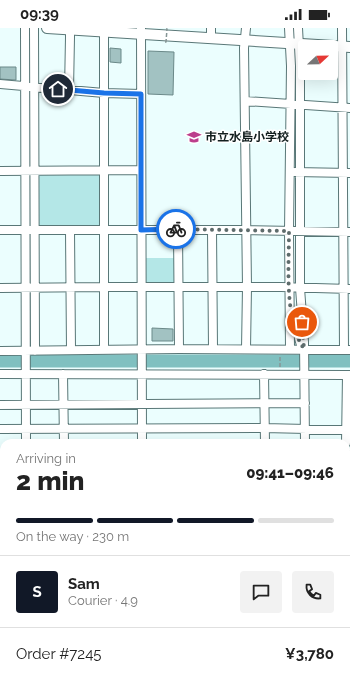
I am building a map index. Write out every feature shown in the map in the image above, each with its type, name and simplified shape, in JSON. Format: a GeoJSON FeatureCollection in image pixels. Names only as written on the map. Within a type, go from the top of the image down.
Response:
{"type":"FeatureCollection","features":[{"type":"Feature","properties":{"kind":"main road"},"geometry":{"type":"LineString","coordinates":[[47,28],[211,33],[245,40],[346,47]]}},
{"type":"Feature","properties":{"kind":"street"},"geometry":{"type":"LineString","coordinates":[[25,28],[26,439]]}},
{"type":"Feature","properties":{"kind":"street"},"geometry":{"type":"LineString","coordinates":[[34,28],[35,351]]}},
{"type":"Feature","properties":{"kind":"street"},"geometry":{"type":"LineString","coordinates":[[246,28],[244,101],[247,287],[246,349]]}},
{"type":"Feature","properties":{"kind":"street"},"geometry":{"type":"LineString","coordinates":[[290,28],[294,44],[300,104],[299,231],[300,288],[304,353],[305,439]]}},
{"type":"Feature","properties":{"kind":"street"},"geometry":{"type":"LineString","coordinates":[[290,349],[290,104],[291,66],[298,28]]}},
{"type":"Feature","properties":{"kind":"street"},"geometry":{"type":"LineString","coordinates":[[0,351],[26,354],[35,351],[70,350],[104,350],[142,353],[179,349],[290,349],[304,353],[347,350],[346,47],[342,28]]}},
{"type":"Feature","properties":{"kind":"street"},"geometry":{"type":"LineString","coordinates":[[69,90],[70,29]]}},
{"type":"Feature","properties":{"kind":"street"},"geometry":{"type":"LineString","coordinates":[[104,30],[104,350]]}},
{"type":"Feature","properties":{"kind":"street"},"geometry":{"type":"LineString","coordinates":[[141,31],[142,439]]}},
{"type":"Feature","properties":{"kind":"street"},"geometry":{"type":"LineString","coordinates":[[0,84],[104,93],[141,94]]}},
{"type":"Feature","properties":{"kind":"street"},"geometry":{"type":"LineString","coordinates":[[244,101],[346,108]]}},
{"type":"Feature","properties":{"kind":"street"},"geometry":{"type":"LineString","coordinates":[[0,171],[141,170]]}},
{"type":"Feature","properties":{"kind":"street"},"geometry":{"type":"LineString","coordinates":[[290,172],[346,173]]}},
{"type":"Feature","properties":{"kind":"street"},"geometry":{"type":"LineString","coordinates":[[0,230],[246,230],[346,232]]}},
{"type":"Feature","properties":{"kind":"street"},"geometry":{"type":"LineString","coordinates":[[70,230],[70,350]]}},
{"type":"Feature","properties":{"kind":"street"},"geometry":{"type":"LineString","coordinates":[[178,230],[179,349]]}},
{"type":"Feature","properties":{"kind":"street"},"geometry":{"type":"LineString","coordinates":[[212,230],[213,349]]}},
{"type":"Feature","properties":{"kind":"street"},"geometry":{"type":"LineString","coordinates":[[0,288],[247,287],[347,289]]}},
{"type":"Feature","properties":{"kind":"street"},"geometry":{"type":"LineString","coordinates":[[290,307],[298,338],[304,353]]}},
{"type":"Feature","properties":{"kind":"street"},"geometry":{"type":"LineString","coordinates":[[0,374],[26,371],[63,374],[142,370],[264,374],[304,370],[348,375],[348,430],[305,428],[0,429]]}},
{"type":"Feature","properties":{"kind":"street"},"geometry":{"type":"LineString","coordinates":[[63,374],[64,439]]}},
{"type":"Feature","properties":{"kind":"street"},"geometry":{"type":"LineString","coordinates":[[264,374],[265,439]]}},
{"type":"Feature","properties":{"kind":"street"},"geometry":{"type":"LineString","coordinates":[[0,405],[64,403],[304,403]]}},
{"type":"Feature","properties":{"kind":"path"},"geometry":{"type":"LineString","coordinates":[[165,42],[166,29]]}},
{"type":"Feature","properties":{"kind":"path"},"geometry":{"type":"LineString","coordinates":[[280,359],[280,365]]}},
{"type":"Feature","properties":{"kind":"shaded area"},"geometry":{"type":"Polygon","coordinates":[[[37,175],[102,175],[102,228],[38,228],[37,175]]]}},
{"type":"Feature","properties":{"kind":"shaded area"},"geometry":{"type":"Polygon","coordinates":[[[146,258],[177,258],[177,284],[146,284],[146,258]]]}},
{"type":"Feature","properties":{"kind":"building"},"geometry":{"type":"Polygon","coordinates":[[[110,48],[121,49],[121,63],[110,62],[110,48]]]}},
{"type":"Feature","properties":{"kind":"building"},"geometry":{"type":"Polygon","coordinates":[[[148,51],[174,52],[173,95],[148,94],[148,51]]]}},
{"type":"Feature","properties":{"kind":"building"},"geometry":{"type":"Polygon","coordinates":[[[0,67],[16,67],[16,80],[0,79],[0,67]]]}},
{"type":"Feature","properties":{"kind":"building"},"geometry":{"type":"Polygon","coordinates":[[[152,328],[173,329],[173,341],[152,341],[152,328]]]}},
{"type":"Feature","properties":{"kind":"waterway"},"geometry":{"type":"LineString","coordinates":[[0,361],[350,361]]}},
{"type":"Feature","properties":{"kind":"waterway"},"geometry":{"type":"LineString","coordinates":[[27,365],[139,364]]}},
{"type":"Feature","properties":{"kind":"waterway"},"geometry":{"type":"LineString","coordinates":[[143,364],[303,364]]}},
{"type":"Feature","properties":{"kind":"waterway"},"geometry":{"type":"LineString","coordinates":[[307,364],[350,365]]}},
{"type":"Feature","properties":{"kind":"waterway"},"geometry":{"type":"LineString","coordinates":[[0,365],[23,365]]}},
{"type":"Feature","properties":{"kind":"way so far"},"geometry":{"type":"LineString","coordinates":[[176,229],[289,231],[290,307],[298,338],[304,349],[302,322]]}},
{"type":"Feature","properties":{"kind":"place","name":"市立水島小学校"},"geometry":{"type":"Point","coordinates":[194,137]}},
{"type":"Feature","properties":{"kind":"route"},"geometry":{"type":"LineString","coordinates":[[58,89],[104,93],[141,94],[141,230],[176,229]]}}]}
